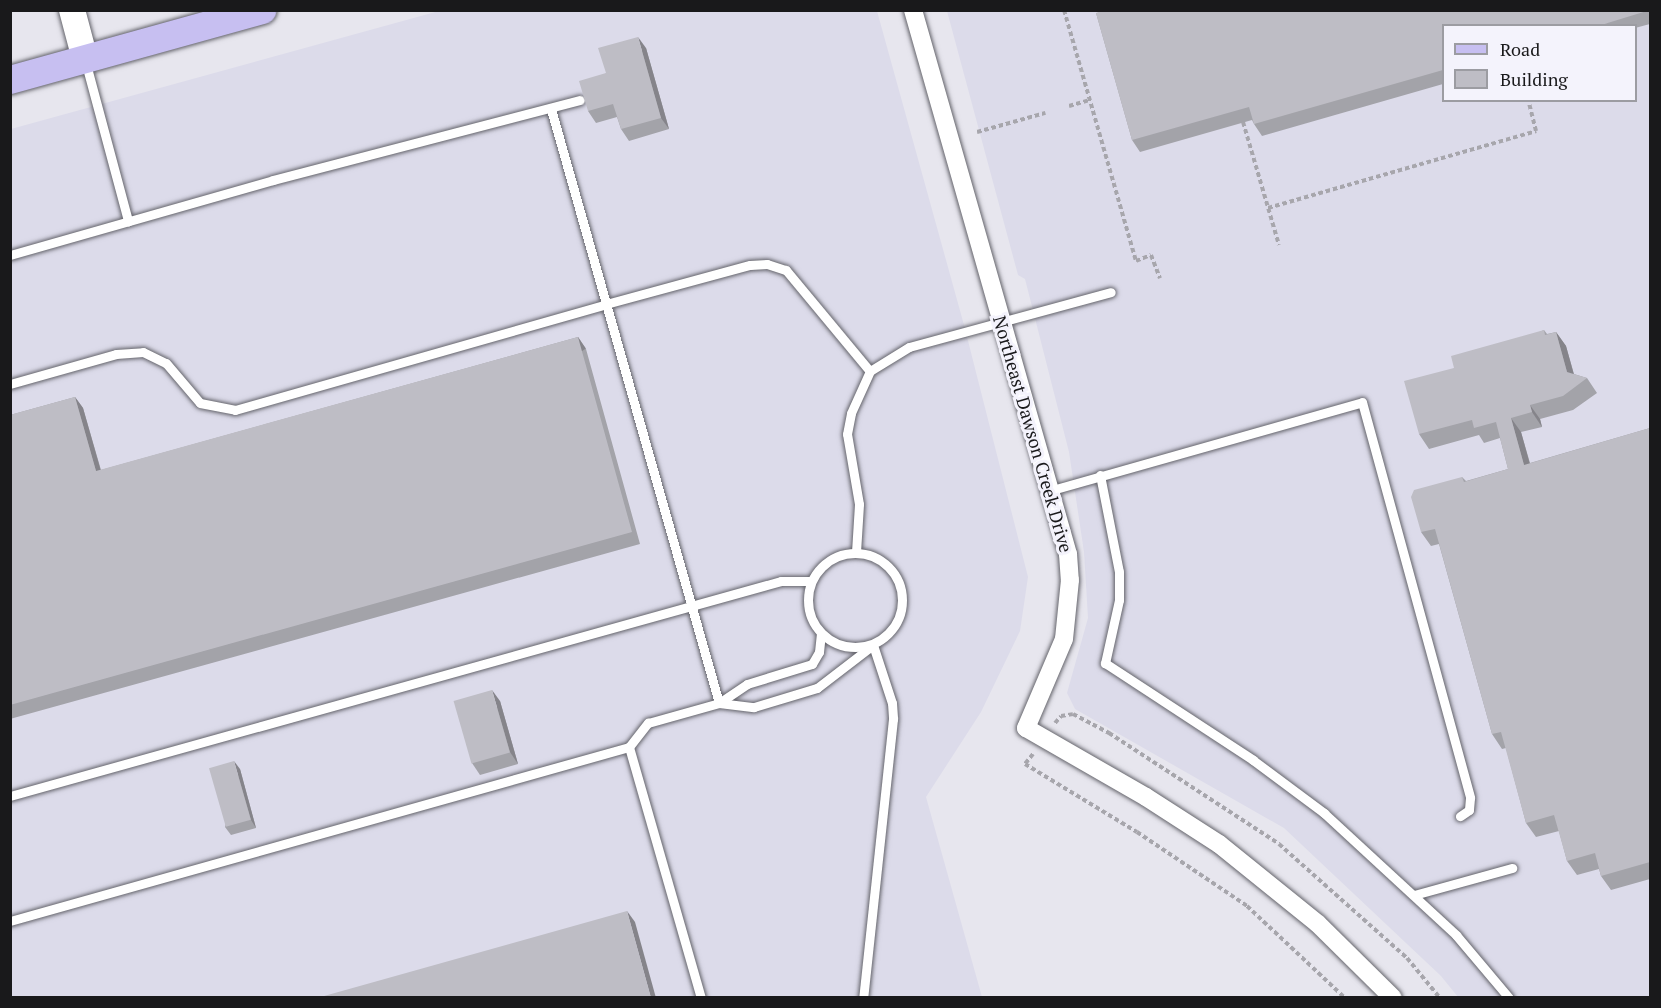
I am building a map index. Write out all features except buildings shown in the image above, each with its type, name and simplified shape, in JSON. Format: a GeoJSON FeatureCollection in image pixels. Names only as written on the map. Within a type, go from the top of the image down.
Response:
{"type":"FeatureCollection","features":[{"type":"Feature","properties":{"kind":"main road"},"geometry":{"type":"LineString","coordinates":[[10,80],[262,10]]}},
{"type":"Feature","properties":{"kind":"street"},"geometry":{"type":"LineString","coordinates":[[72,10],[85,59]]}},
{"type":"Feature","properties":{"kind":"street","name":"Northeast Dawson Creek Drive"},"geometry":{"type":"LineString","coordinates":[[913,10],[1002,324],[1052,490],[1068,554],[1068,609],[1064,639],[1026,728],[1146,797],[1219,844],[1318,924],[1393,998]]}},
{"type":"Feature","properties":{"kind":"lane"},"geometry":{"type":"LineString","coordinates":[[85,59],[128,221]]}},
{"type":"Feature","properties":{"kind":"lane"},"geometry":{"type":"LineString","coordinates":[[10,255],[128,221],[580,100]]}},
{"type":"Feature","properties":{"kind":"lane"},"geometry":{"type":"LineString","coordinates":[[551,109],[719,703]]}},
{"type":"Feature","properties":{"kind":"lane"},"geometry":{"type":"LineString","coordinates":[[10,384],[116,354],[143,352],[166,363],[200,403],[235,410],[606,304],[750,265],[767,264],[786,270],[870,371]]}},
{"type":"Feature","properties":{"kind":"lane"},"geometry":{"type":"LineString","coordinates":[[856,552],[859,504],[847,434],[851,413],[870,371],[909,348],[1111,292]]}},
{"type":"Feature","properties":{"kind":"lane"},"geometry":{"type":"LineString","coordinates":[[1052,490],[1362,402],[1470,798],[1469,810],[1460,816]]}},
{"type":"Feature","properties":{"kind":"lane"},"geometry":{"type":"LineString","coordinates":[[1100,475],[1119,572],[1119,600],[1105,663],[1253,760],[1324,813],[1455,935],[1509,998]]}},
{"type":"Feature","properties":{"kind":"lane"},"geometry":{"type":"LineString","coordinates":[[719,703],[754,707],[817,688],[889,634],[899,619],[903,601],[900,582],[890,567],[874,556],[856,552],[837,555],[821,566],[811,581],[807,600],[810,618],[820,634],[836,644],[854,648],[873,645]]}},
{"type":"Feature","properties":{"kind":"lane"},"geometry":{"type":"LineString","coordinates":[[10,796],[781,581],[811,581]]}},
{"type":"Feature","properties":{"kind":"lane"},"geometry":{"type":"LineString","coordinates":[[10,921],[629,747],[648,723],[719,703],[747,684],[812,664],[819,652],[820,634]]}},
{"type":"Feature","properties":{"kind":"lane"},"geometry":{"type":"LineString","coordinates":[[863,998],[893,719],[892,703],[873,645]]}},
{"type":"Feature","properties":{"kind":"lane"},"geometry":{"type":"LineString","coordinates":[[629,747],[701,998]]}},
{"type":"Feature","properties":{"kind":"lane"},"geometry":{"type":"LineString","coordinates":[[1414,895],[1512,868]]}},
{"type":"Feature","properties":{"kind":"path"},"geometry":{"type":"LineString","coordinates":[[1064,10],[1136,261],[1151,255],[1160,278]]}},
{"type":"Feature","properties":{"kind":"path"},"geometry":{"type":"LineString","coordinates":[[1069,106],[1090,100]]}},
{"type":"Feature","properties":{"kind":"path"},"geometry":{"type":"LineString","coordinates":[[1268,208],[1536,131],[1529,102]]}},
{"type":"Feature","properties":{"kind":"path"},"geometry":{"type":"LineString","coordinates":[[977,132],[1045,113]]}},
{"type":"Feature","properties":{"kind":"path"},"geometry":{"type":"LineString","coordinates":[[1243,123],[1279,245]]}},
{"type":"Feature","properties":{"kind":"path"},"geometry":{"type":"LineString","coordinates":[[1061,716],[1072,714],[1109,733],[1279,843],[1407,958],[1440,998]]}},
{"type":"Feature","properties":{"kind":"path"},"geometry":{"type":"LineString","coordinates":[[1025,764],[1137,832],[1247,906],[1345,998]]}},
{"type":"Feature","properties":{"kind":"shaded area"},"geometry":{"type":"Polygon","coordinates":[[[439,11],[877,11],[964,325],[1028,577],[1020,631],[981,712],[926,797],[982,997],[11,998],[11,129],[439,11]]]}},
{"type":"Feature","properties":{"kind":"shaded area"},"geometry":{"type":"Polygon","coordinates":[[[947,11],[1650,11],[1650,997],[1458,997],[1441,976],[1284,828],[1075,709],[1067,693],[1088,618],[1084,552],[1069,452],[1025,279],[1018,275],[947,11]]]}}]}
